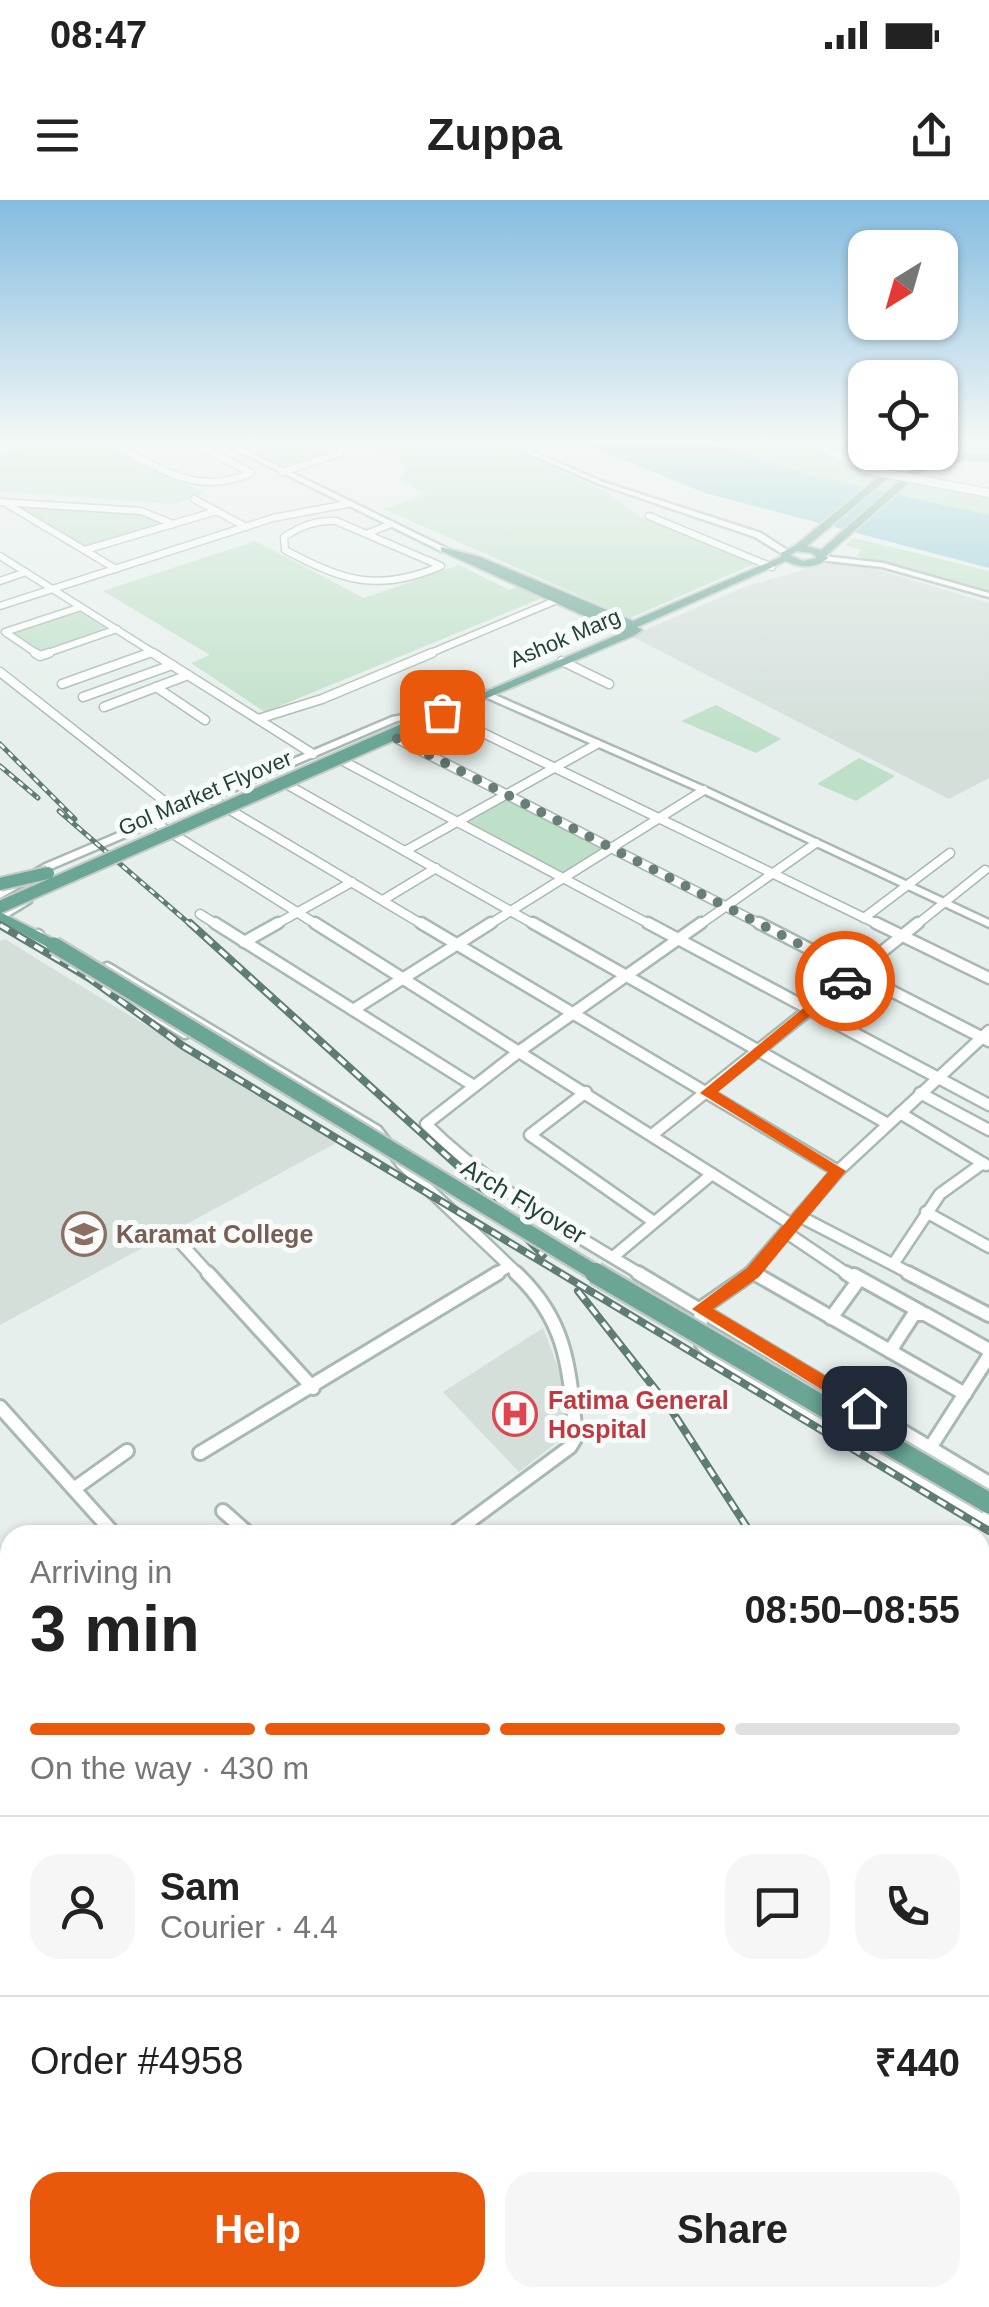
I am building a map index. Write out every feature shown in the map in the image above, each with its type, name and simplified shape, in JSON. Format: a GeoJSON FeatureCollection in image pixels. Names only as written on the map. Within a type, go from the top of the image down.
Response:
{"type":"FeatureCollection","features":[{"type":"Feature","properties":{"kind":"main road","name":"Ashok Marg"},"geometry":{"type":"LineString","coordinates":[[423,717],[772,567],[803,542]]}},
{"type":"Feature","properties":{"kind":"main road"},"geometry":{"type":"LineString","coordinates":[[799,563],[794,550],[824,554],[837,542]]}},
{"type":"Feature","properties":{"kind":"main road"},"geometry":{"type":"LineString","coordinates":[[444,549],[630,629]]}},
{"type":"Feature","properties":{"kind":"main road"},"geometry":{"type":"LineString","coordinates":[[444,549],[477,559],[630,629]]}},
{"type":"Feature","properties":{"kind":"main road","name":"Ashok Marg"},"geometry":{"type":"LineString","coordinates":[[423,717],[486,694],[630,629],[799,563],[815,563],[824,554]]}},
{"type":"Feature","properties":{"kind":"main road","name":"Gol Market Flyover"},"geometry":{"type":"LineString","coordinates":[[2,908],[423,717]]}},
{"type":"Feature","properties":{"kind":"main road","name":"Gol Market Flyover"},"geometry":{"type":"LineString","coordinates":[[0,884],[55,870],[398,731]]}},
{"type":"Feature","properties":{"kind":"main road","name":"Arch Flyover"},"geometry":{"type":"LineString","coordinates":[[2,908],[54,945],[738,1360],[989,1504]]}},
{"type":"Feature","properties":{"kind":"street"},"geometry":{"type":"LineString","coordinates":[[72,542],[116,569]]}},
{"type":"Feature","properties":{"kind":"street"},"geometry":{"type":"LineString","coordinates":[[85,550],[111,542]]}},
{"type":"Feature","properties":{"kind":"street"},"geometry":{"type":"LineString","coordinates":[[0,606],[197,542]]}},
{"type":"Feature","properties":{"kind":"street"},"geometry":{"type":"LineString","coordinates":[[282,542],[285,550],[335,577],[360,584],[406,580],[441,566],[390,542]]}},
{"type":"Feature","properties":{"kind":"street"},"geometry":{"type":"LineString","coordinates":[[430,542],[444,549]]}},
{"type":"Feature","properties":{"kind":"street"},"geometry":{"type":"LineString","coordinates":[[712,542],[772,567]]}},
{"type":"Feature","properties":{"kind":"street"},"geometry":{"type":"LineString","coordinates":[[776,542],[794,550]]}},
{"type":"Feature","properties":{"kind":"street"},"geometry":{"type":"LineString","coordinates":[[824,554],[883,565],[989,595]]}},
{"type":"Feature","properties":{"kind":"street"},"geometry":{"type":"LineString","coordinates":[[0,556],[314,754]]}},
{"type":"Feature","properties":{"kind":"street"},"geometry":{"type":"LineString","coordinates":[[0,580],[26,572]]}},
{"type":"Feature","properties":{"kind":"street"},"geometry":{"type":"LineString","coordinates":[[258,719],[322,699],[557,600]]}},
{"type":"Feature","properties":{"kind":"street"},"geometry":{"type":"LineString","coordinates":[[81,607],[6,632],[40,656],[117,629]]}},
{"type":"Feature","properties":{"kind":"street"},"geometry":{"type":"LineString","coordinates":[[62,684],[152,652]]}},
{"type":"Feature","properties":{"kind":"street"},"geometry":{"type":"LineString","coordinates":[[562,661],[609,684]]}},
{"type":"Feature","properties":{"kind":"street"},"geometry":{"type":"LineString","coordinates":[[83,697],[172,665]]}},
{"type":"Feature","properties":{"kind":"street"},"geometry":{"type":"LineString","coordinates":[[0,672],[178,812]]}},
{"type":"Feature","properties":{"kind":"street"},"geometry":{"type":"LineString","coordinates":[[104,707],[188,675]]}},
{"type":"Feature","properties":{"kind":"street"},"geometry":{"type":"LineString","coordinates":[[156,687],[206,720]]}},
{"type":"Feature","properties":{"kind":"street"},"geometry":{"type":"LineString","coordinates":[[486,694],[704,790],[989,924]]}},
{"type":"Feature","properties":{"kind":"street"},"geometry":{"type":"LineString","coordinates":[[442,712],[989,978]]}},
{"type":"Feature","properties":{"kind":"street","name":"Ashok Marg"},"geometry":{"type":"LineString","coordinates":[[2,908],[76,855],[395,719],[423,717]]}},
{"type":"Feature","properties":{"kind":"street"},"geometry":{"type":"LineString","coordinates":[[2,908],[343,761],[398,731],[506,794],[987,1037],[920,1093],[838,1171],[753,1272],[700,1309]]}},
{"type":"Feature","properties":{"kind":"street"},"geometry":{"type":"LineString","coordinates":[[405,850],[596,744]]}},
{"type":"Feature","properties":{"kind":"street"},"geometry":{"type":"LineString","coordinates":[[343,761],[989,1104]]}},
{"type":"Feature","properties":{"kind":"street"},"geometry":{"type":"LineString","coordinates":[[288,784],[888,1124]]}},
{"type":"Feature","properties":{"kind":"street"},"geometry":{"type":"LineString","coordinates":[[353,1010],[704,790]]}},
{"type":"Feature","properties":{"kind":"street"},"geometry":{"type":"LineString","coordinates":[[210,798],[838,1171]]}},
{"type":"Feature","properties":{"kind":"street"},"geometry":{"type":"LineString","coordinates":[[154,822],[792,1224],[854,1275],[989,1353],[930,1448]]}},
{"type":"Feature","properties":{"kind":"street"},"geometry":{"type":"LineString","coordinates":[[114,838],[132,852]]}},
{"type":"Feature","properties":{"kind":"street"},"geometry":{"type":"LineString","coordinates":[[816,843],[521,1050],[426,1124],[446,1144],[538,1213],[989,1483]]}},
{"type":"Feature","properties":{"kind":"street"},"geometry":{"type":"LineString","coordinates":[[864,918],[950,854]]}},
{"type":"Feature","properties":{"kind":"street"},"geometry":{"type":"LineString","coordinates":[[76,855],[96,868]]}},
{"type":"Feature","properties":{"kind":"street"},"geometry":{"type":"LineString","coordinates":[[383,900],[436,868]]}},
{"type":"Feature","properties":{"kind":"street"},"geometry":{"type":"LineString","coordinates":[[652,1135],[985,870]]}},
{"type":"Feature","properties":{"kind":"street"},"geometry":{"type":"LineString","coordinates":[[244,942],[352,882]]}},
{"type":"Feature","properties":{"kind":"street"},"geometry":{"type":"LineString","coordinates":[[200,914],[474,1086]]}},
{"type":"Feature","properties":{"kind":"street"},"geometry":{"type":"LineString","coordinates":[[38,935],[46,948],[66,961],[402,1164]]}},
{"type":"Feature","properties":{"kind":"street"},"geometry":{"type":"LineString","coordinates":[[38,935],[53,938],[152,994],[376,1131],[402,1164],[543,1298],[556,1322],[569,1362],[576,1437],[570,1446],[463,1525]]}},
{"type":"Feature","properties":{"kind":"street"},"geometry":{"type":"LineString","coordinates":[[586,1092],[530,1136],[654,1222]]}},
{"type":"Feature","properties":{"kind":"street"},"geometry":{"type":"LineString","coordinates":[[920,1093],[989,1130]]}},
{"type":"Feature","properties":{"kind":"street"},"geometry":{"type":"LineString","coordinates":[[792,1224],[887,1265],[894,1263],[940,1194],[986,1165],[900,1113]]}},
{"type":"Feature","properties":{"kind":"street"},"geometry":{"type":"LineString","coordinates":[[613,1258],[712,1174]]}},
{"type":"Feature","properties":{"kind":"street"},"geometry":{"type":"LineString","coordinates":[[926,1212],[989,1247]]}},
{"type":"Feature","properties":{"kind":"street"},"geometry":{"type":"LineString","coordinates":[[180,1241],[313,1388]]}},
{"type":"Feature","properties":{"kind":"street"},"geometry":{"type":"LineString","coordinates":[[894,1263],[989,1316]]}},
{"type":"Feature","properties":{"kind":"street"},"geometry":{"type":"LineString","coordinates":[[200,1453],[509,1266]]}},
{"type":"Feature","properties":{"kind":"street"},"geometry":{"type":"LineString","coordinates":[[753,1272],[964,1394]]}},
{"type":"Feature","properties":{"kind":"street"},"geometry":{"type":"LineString","coordinates":[[831,1318],[858,1281],[854,1275]]}},
{"type":"Feature","properties":{"kind":"street"},"geometry":{"type":"LineString","coordinates":[[700,1309],[702,1344],[721,1364],[989,1522]]}},
{"type":"Feature","properties":{"kind":"street"},"geometry":{"type":"LineString","coordinates":[[890,1351],[914,1314],[924,1314]]}},
{"type":"Feature","properties":{"kind":"street"},"geometry":{"type":"LineString","coordinates":[[0,1407],[42,1454],[78,1486],[107,1525]]}},
{"type":"Feature","properties":{"kind":"street"},"geometry":{"type":"LineString","coordinates":[[78,1486],[127,1451]]}},
{"type":"Feature","properties":{"kind":"street"},"geometry":{"type":"LineString","coordinates":[[223,1511],[239,1525]]}},
{"type":"Feature","properties":{"kind":"shaded area"},"geometry":{"type":"Polygon","coordinates":[[[829,563],[855,563],[989,603],[989,778],[949,799],[631,636],[747,586],[829,563]]]}},
{"type":"Feature","properties":{"kind":"shaded area","name":"Karamat College"},"geometry":{"type":"Polygon","coordinates":[[[5,939],[338,1142],[0,1325],[0,941],[5,939]]]}},
{"type":"Feature","properties":{"kind":"shaded area","name":"Fatima General Hospital"},"geometry":{"type":"Polygon","coordinates":[[[543,1328],[564,1383],[565,1436],[519,1472],[443,1392],[543,1328]]]}},
{"type":"Feature","properties":{"kind":"green space"},"geometry":{"type":"Polygon","coordinates":[[[77,542],[104,542],[86,548],[77,542]]]}},
{"type":"Feature","properties":{"kind":"green space"},"geometry":{"type":"Polygon","coordinates":[[[258,542],[364,598],[459,565],[509,590],[517,587],[542,598],[265,712],[191,663],[210,655],[103,591],[258,542]]]}},
{"type":"Feature","properties":{"kind":"green space"},"geometry":{"type":"Polygon","coordinates":[[[459,542],[702,542],[754,564],[630,618],[459,542]]]}},
{"type":"Feature","properties":{"kind":"green space"},"geometry":{"type":"Polygon","coordinates":[[[872,542],[989,571],[989,593],[856,556],[862,550],[845,545],[872,542]]]}},
{"type":"Feature","properties":{"kind":"green space"},"geometry":{"type":"Polygon","coordinates":[[[78,610],[107,629],[41,652],[12,632],[78,610]]]}},
{"type":"Feature","properties":{"kind":"green space"},"geometry":{"type":"Polygon","coordinates":[[[716,705],[781,739],[756,753],[681,721],[716,705]]]}},
{"type":"Feature","properties":{"kind":"green space"},"geometry":{"type":"Polygon","coordinates":[[[859,758],[895,776],[856,801],[817,784],[859,758]]]}},
{"type":"Feature","properties":{"kind":"green space"},"geometry":{"type":"Polygon","coordinates":[[[504,798],[603,849],[563,874],[464,821],[504,798]]]}},
{"type":"Feature","properties":{"kind":"water"},"geometry":{"type":"Polygon","coordinates":[[[892,542],[989,542],[989,568],[892,542]]]}},
{"type":"Feature","properties":{"kind":"railway"},"geometry":{"type":"LineString","coordinates":[[0,744],[75,819]]}},
{"type":"Feature","properties":{"kind":"railway"},"geometry":{"type":"LineString","coordinates":[[0,766],[38,798]]}},
{"type":"Feature","properties":{"kind":"railway"},"geometry":{"type":"LineString","coordinates":[[59,811],[192,926]]}},
{"type":"Feature","properties":{"kind":"railway"},"geometry":{"type":"LineString","coordinates":[[190,923],[458,1166],[543,1255]]}},
{"type":"Feature","properties":{"kind":"railway"},"geometry":{"type":"LineString","coordinates":[[0,925],[88,977],[183,1046],[979,1525]]}},
{"type":"Feature","properties":{"kind":"railway"},"geometry":{"type":"LineString","coordinates":[[578,1291],[670,1408],[746,1525]]}},
{"type":"Feature","properties":{"kind":"way so far"},"geometry":{"type":"LineString","coordinates":[[442,712],[421,728],[396,738],[856,973],[845,981]]}},
{"type":"Feature","properties":{"kind":"place","name":"Karamat College"},"geometry":{"type":"Point","coordinates":[84,1234]}},
{"type":"Feature","properties":{"kind":"place","name":"Fatima General Hospital"},"geometry":{"type":"Point","coordinates":[515,1414]}},
{"type":"Feature","properties":{"kind":"route"},"geometry":{"type":"LineString","coordinates":[[845,981],[708,1093],[838,1171],[753,1272],[700,1309],[864,1408]]}}]}
